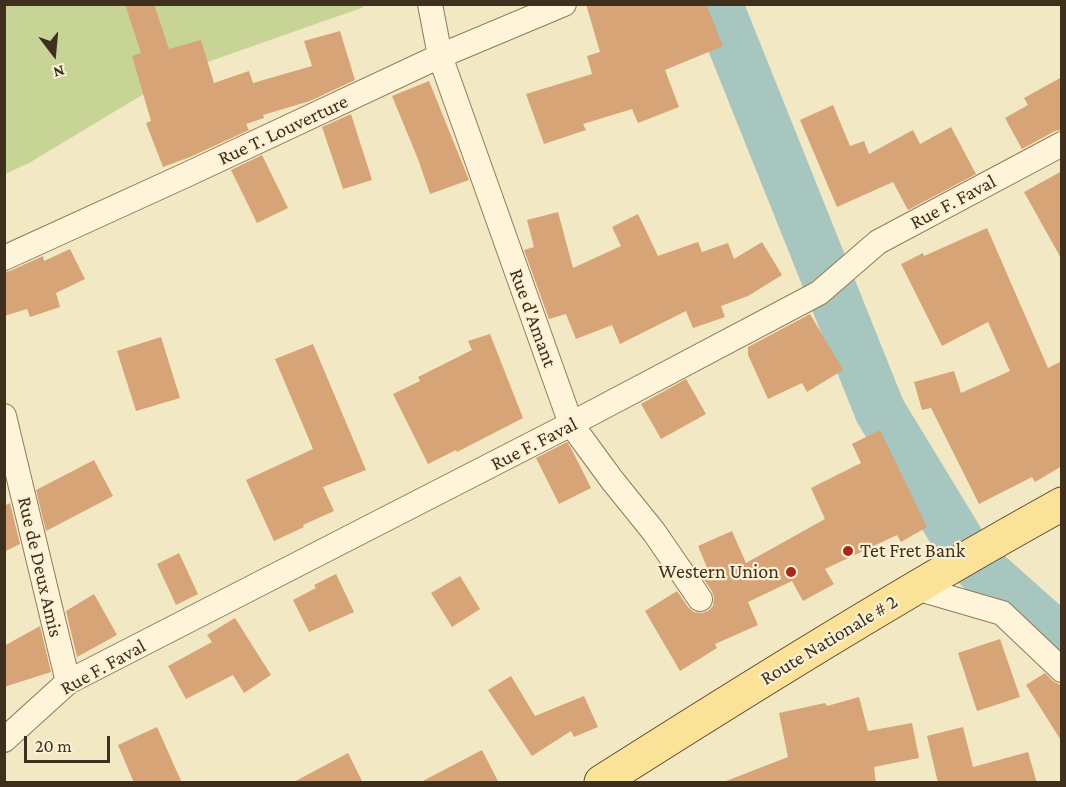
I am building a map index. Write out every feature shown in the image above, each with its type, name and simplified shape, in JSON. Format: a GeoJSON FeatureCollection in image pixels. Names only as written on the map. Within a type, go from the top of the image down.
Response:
{"type":"FeatureCollection","features":[{"type":"Feature","properties":{"kind":"main road","name":"Route Nationale # 2"},"geometry":{"type":"LineString","coordinates":[[601,783],[726,702],[984,547],[1062,504]]}},
{"type":"Feature","properties":{"kind":"street","name":"Rue d'Amant"},"geometry":{"type":"LineString","coordinates":[[430,4],[440,56],[571,424],[654,532],[700,599]]}},
{"type":"Feature","properties":{"kind":"street","name":"Rue T. Louverture"},"geometry":{"type":"LineString","coordinates":[[4,258],[440,56],[564,4]]}},
{"type":"Feature","properties":{"kind":"street","name":"Rue F. Faval"},"geometry":{"type":"LineString","coordinates":[[4,740],[68,682],[571,424],[819,293],[878,242],[1062,144]]}},
{"type":"Feature","properties":{"kind":"street","name":"Rue de Deux Amis"},"geometry":{"type":"LineString","coordinates":[[4,416],[68,682]]}},
{"type":"Feature","properties":{"kind":"street"},"geometry":{"type":"LineString","coordinates":[[925,583],[1002,613],[1062,670]]}},
{"type":"Feature","properties":{"kind":"green space"},"geometry":{"type":"Polygon","coordinates":[[[5,5],[362,5],[364,7],[182,71],[29,163],[5,174],[5,5]]]}},
{"type":"Feature","properties":{"kind":"building"},"geometry":{"type":"Polygon","coordinates":[[[125,4],[154,4],[169,49],[201,40],[214,83],[249,71],[253,83],[312,66],[304,41],[340,31],[355,80],[310,101],[263,115],[264,118],[246,124],[249,130],[163,167],[146,123],[151,121],[132,56],[141,53],[125,4]]]}},
{"type":"Feature","properties":{"kind":"building"},"geometry":{"type":"Polygon","coordinates":[[[586,4],[706,4],[723,46],[665,70],[679,107],[638,123],[632,109],[583,124],[586,130],[544,144],[526,94],[592,74],[587,56],[600,52],[586,4]]]}},
{"type":"Feature","properties":{"kind":"building"},"geometry":{"type":"Polygon","coordinates":[[[1062,77],[1062,130],[1055,131],[1022,149],[1005,118],[1028,105],[1024,98],[1062,77]]]}},
{"type":"Feature","properties":{"kind":"building"},"geometry":{"type":"Polygon","coordinates":[[[429,81],[469,180],[430,194],[392,96],[429,81]]]}},
{"type":"Feature","properties":{"kind":"building"},"geometry":{"type":"Polygon","coordinates":[[[833,105],[850,146],[864,141],[869,154],[913,130],[920,144],[951,127],[976,174],[908,210],[893,182],[837,207],[800,120],[833,105]]]}},
{"type":"Feature","properties":{"kind":"building"},"geometry":{"type":"Polygon","coordinates":[[[351,114],[372,180],[343,189],[322,127],[351,114]]]}},
{"type":"Feature","properties":{"kind":"building"},"geometry":{"type":"Polygon","coordinates":[[[262,155],[288,208],[257,223],[231,170],[262,155]]]}},
{"type":"Feature","properties":{"kind":"building"},"geometry":{"type":"Polygon","coordinates":[[[1062,171],[1062,260],[1024,192],[1062,171]]]}},
{"type":"Feature","properties":{"kind":"building"},"geometry":{"type":"Polygon","coordinates":[[[558,212],[573,268],[621,246],[612,227],[638,214],[658,256],[698,242],[702,252],[728,243],[734,259],[762,242],[782,275],[748,296],[721,306],[725,317],[693,328],[686,311],[620,344],[612,325],[576,339],[566,314],[549,319],[524,250],[534,247],[527,220],[558,212]]]}},
{"type":"Feature","properties":{"kind":"building"},"geometry":{"type":"Polygon","coordinates":[[[987,228],[1048,368],[1062,361],[1062,466],[1035,482],[1032,477],[979,504],[931,408],[922,410],[914,382],[954,371],[961,393],[1010,371],[988,322],[942,346],[901,264],[987,228]]]}},
{"type":"Feature","properties":{"kind":"building"},"geometry":{"type":"Polygon","coordinates":[[[70,249],[85,279],[56,293],[60,307],[30,317],[27,309],[4,316],[4,272],[43,256],[44,261],[70,249]]]}},
{"type":"Feature","properties":{"kind":"building"},"geometry":{"type":"Polygon","coordinates":[[[810,314],[843,370],[807,392],[802,383],[768,399],[748,355],[748,347],[810,314]]]}},
{"type":"Feature","properties":{"kind":"building"},"geometry":{"type":"Polygon","coordinates":[[[490,334],[523,418],[457,452],[456,450],[428,464],[393,394],[420,381],[418,377],[472,350],[468,341],[490,334]]]}},
{"type":"Feature","properties":{"kind":"building"},"geometry":{"type":"Polygon","coordinates":[[[161,337],[180,398],[136,411],[117,351],[161,337]]]}},
{"type":"Feature","properties":{"kind":"building"},"geometry":{"type":"Polygon","coordinates":[[[313,344],[366,470],[323,487],[334,511],[274,541],[246,480],[313,449],[275,359],[313,344]]]}},
{"type":"Feature","properties":{"kind":"building"},"geometry":{"type":"Polygon","coordinates":[[[686,379],[706,414],[661,439],[641,404],[686,379]]]}},
{"type":"Feature","properties":{"kind":"building"},"geometry":{"type":"Polygon","coordinates":[[[880,430],[927,527],[901,542],[897,535],[825,569],[834,584],[803,601],[792,581],[748,602],[758,625],[715,644],[717,648],[680,671],[645,611],[677,591],[694,612],[702,613],[713,606],[712,591],[702,577],[709,572],[698,546],[732,531],[746,563],[825,519],[811,488],[861,463],[852,444],[880,430]]]}},
{"type":"Feature","properties":{"kind":"building"},"geometry":{"type":"Polygon","coordinates":[[[567,442],[591,488],[559,504],[536,458],[567,442]]]}},
{"type":"Feature","properties":{"kind":"building"},"geometry":{"type":"Polygon","coordinates":[[[94,460],[113,496],[46,531],[36,490],[94,460]]]}},
{"type":"Feature","properties":{"kind":"building"},"geometry":{"type":"Polygon","coordinates":[[[10,503],[20,544],[4,552],[4,506],[10,503]]]}},
{"type":"Feature","properties":{"kind":"building"},"geometry":{"type":"Polygon","coordinates":[[[179,553],[198,594],[176,605],[157,564],[179,553]]]}},
{"type":"Feature","properties":{"kind":"building"},"geometry":{"type":"Polygon","coordinates":[[[336,574],[354,612],[309,632],[293,600],[316,588],[314,585],[336,574]]]}},
{"type":"Feature","properties":{"kind":"building"},"geometry":{"type":"Polygon","coordinates":[[[460,576],[480,609],[452,627],[431,593],[460,576]]]}},
{"type":"Feature","properties":{"kind":"building"},"geometry":{"type":"Polygon","coordinates":[[[94,594],[117,635],[77,657],[66,611],[94,594]]]}},
{"type":"Feature","properties":{"kind":"building"},"geometry":{"type":"Polygon","coordinates":[[[235,618],[271,675],[244,693],[233,675],[186,699],[168,666],[212,642],[207,635],[235,618]]]}},
{"type":"Feature","properties":{"kind":"building"},"geometry":{"type":"Polygon","coordinates":[[[40,626],[51,672],[4,687],[4,646],[40,626]]]}},
{"type":"Feature","properties":{"kind":"building"},"geometry":{"type":"Polygon","coordinates":[[[1000,639],[1020,697],[977,711],[958,653],[1000,639]]]}},
{"type":"Feature","properties":{"kind":"building"},"geometry":{"type":"Polygon","coordinates":[[[1045,673],[1062,686],[1062,742],[1026,685],[1045,673]]]}},
{"type":"Feature","properties":{"kind":"building"},"geometry":{"type":"Polygon","coordinates":[[[511,676],[535,716],[584,696],[598,727],[574,737],[571,731],[532,756],[488,690],[511,676]]]}},
{"type":"Feature","properties":{"kind":"building"},"geometry":{"type":"Polygon","coordinates":[[[859,697],[868,731],[912,723],[919,758],[874,767],[876,783],[726,783],[726,781],[788,757],[779,713],[825,703],[827,706],[859,697]]]}},
{"type":"Feature","properties":{"kind":"building"},"geometry":{"type":"Polygon","coordinates":[[[157,727],[182,783],[134,783],[118,745],[157,727]]]}},
{"type":"Feature","properties":{"kind":"building"},"geometry":{"type":"Polygon","coordinates":[[[963,727],[973,767],[1028,752],[1037,783],[938,783],[927,736],[963,727]]]}},
{"type":"Feature","properties":{"kind":"building"},"geometry":{"type":"Polygon","coordinates":[[[482,750],[499,783],[419,783],[482,750]]]}},
{"type":"Feature","properties":{"kind":"building"},"geometry":{"type":"Polygon","coordinates":[[[348,753],[363,783],[292,783],[348,753]]]}},
{"type":"Feature","properties":{"kind":"waterway"},"geometry":{"type":"LineString","coordinates":[[717,4],[880,411],[970,559],[1062,641]]}},
{"type":"Feature","properties":{"kind":"place","name":"Tet Fret Bank"},"geometry":{"type":"Point","coordinates":[848,551]}},
{"type":"Feature","properties":{"kind":"place","name":"Western Union"},"geometry":{"type":"Point","coordinates":[791,572]}}]}
